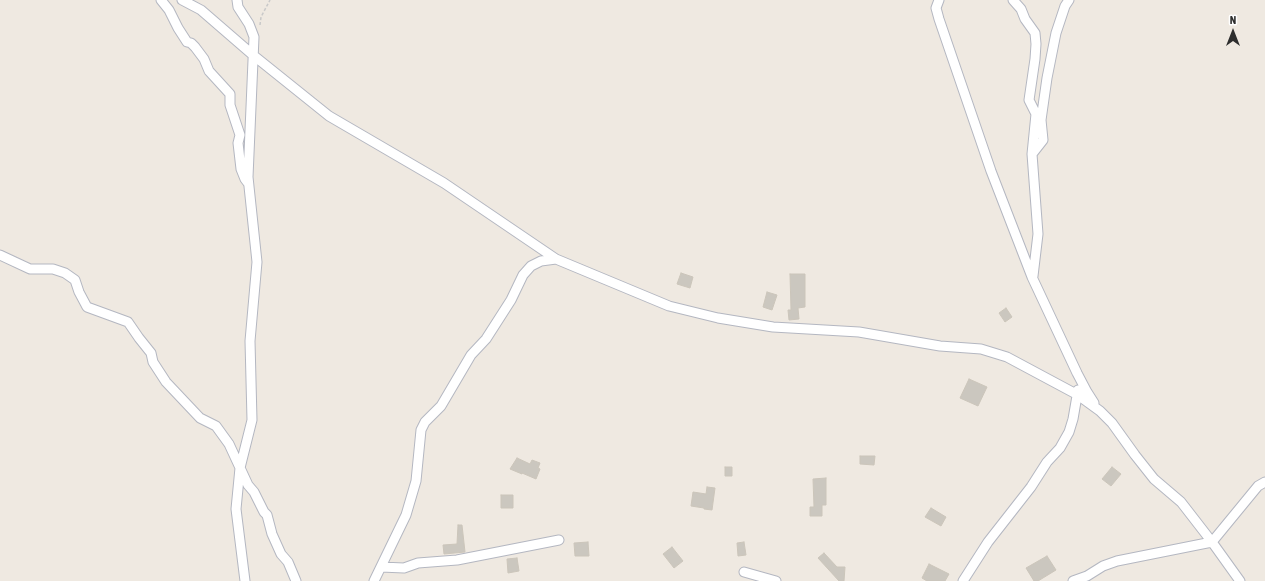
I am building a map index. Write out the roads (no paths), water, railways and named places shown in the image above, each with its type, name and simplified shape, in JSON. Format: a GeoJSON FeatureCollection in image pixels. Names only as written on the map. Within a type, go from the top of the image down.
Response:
{"type":"FeatureCollection","features":[{"type":"Feature","properties":{"kind":"street"},"geometry":{"type":"LineString","coordinates":[[161,0],[169,10],[187,42],[191,43],[195,47],[204,59],[209,71],[230,94],[230,105],[240,135],[238,143],[241,169],[245,180],[249,184]]}},
{"type":"Feature","properties":{"kind":"street"},"geometry":{"type":"LineString","coordinates":[[182,0],[201,10],[253,55],[329,116],[444,183],[556,259],[669,306],[718,318],[773,327],[859,332],[940,346],[981,349],[1007,357],[1078,394],[1100,411],[1112,423],[1154,479],[1182,502],[1240,581]]}},
{"type":"Feature","properties":{"kind":"street"},"geometry":{"type":"LineString","coordinates":[[237,0],[238,7],[249,24],[254,37],[249,184],[256,262],[250,341],[252,420],[240,468],[236,509],[245,581]]}},
{"type":"Feature","properties":{"kind":"street"},"geometry":{"type":"LineString","coordinates":[[1013,0],[1021,9],[1025,19],[1035,33],[1036,59],[1029,100],[1036,114],[1032,154],[1038,234],[1032,277]]}},
{"type":"Feature","properties":{"kind":"street"},"geometry":{"type":"LineString","coordinates":[[1032,154],[1042,140],[1041,120],[1056,33],[1065,6],[1069,0]]}},
{"type":"Feature","properties":{"kind":"street"},"geometry":{"type":"LineString","coordinates":[[936,3],[991,172],[1032,277],[1077,373],[1087,392],[1100,411]]}},
{"type":"Feature","properties":{"kind":"street"},"geometry":{"type":"LineString","coordinates":[[534,244],[538,263]]}},
{"type":"Feature","properties":{"kind":"street"},"geometry":{"type":"LineString","coordinates":[[0,255],[30,269],[53,270],[66,273],[75,280],[78,292],[86,307],[128,322],[151,353],[153,362],[166,382],[200,418],[216,426],[229,444],[248,484],[254,492],[264,512],[268,515],[272,534],[281,554],[288,562],[296,581]]}},
{"type":"Feature","properties":{"kind":"street"},"geometry":{"type":"LineString","coordinates":[[374,581],[406,515],[416,481],[421,430],[425,422],[441,406],[471,355],[486,339],[511,300],[523,275],[531,266],[541,261],[556,259]]}},
{"type":"Feature","properties":{"kind":"street"},"geometry":{"type":"LineString","coordinates":[[963,581],[988,542],[1031,487],[1047,462],[1060,448],[1069,432],[1078,394],[1079,385],[1077,373]]}},
{"type":"Feature","properties":{"kind":"street"},"geometry":{"type":"LineString","coordinates":[[1073,581],[1087,576],[1103,566],[1116,561],[1212,542],[1258,486],[1265,482]]}},
{"type":"Feature","properties":{"kind":"street"},"geometry":{"type":"LineString","coordinates":[[381,568],[404,568],[418,563],[457,560],[560,540]]}},
{"type":"Feature","properties":{"kind":"street"},"geometry":{"type":"LineString","coordinates":[[744,572],[776,581]]}}]}
